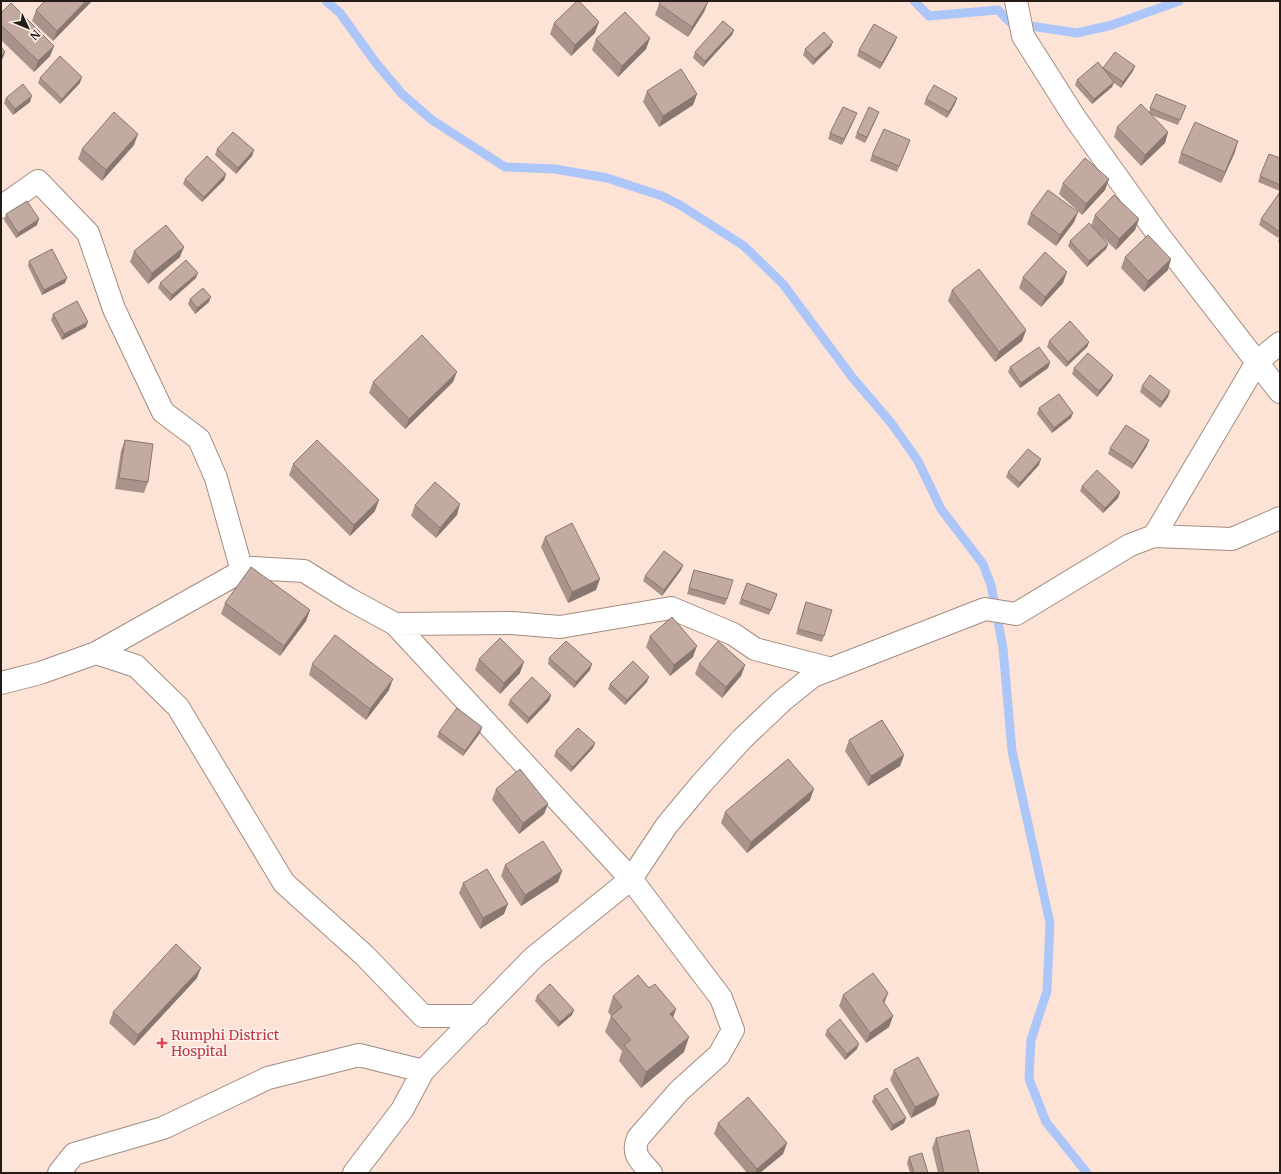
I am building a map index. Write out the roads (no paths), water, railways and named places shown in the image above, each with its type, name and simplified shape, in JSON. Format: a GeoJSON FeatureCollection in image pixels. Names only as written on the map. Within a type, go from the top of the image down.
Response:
{"type":"FeatureCollection","features":[{"type":"Feature","properties":{"kind":"street"},"geometry":{"type":"LineString","coordinates":[[1016,1],[1023,36],[1075,118],[1152,226],[1280,392]]}},
{"type":"Feature","properties":{"kind":"street"},"geometry":{"type":"LineString","coordinates":[[1,207],[38,181],[88,233],[114,309],[163,412],[199,439],[214,471],[242,571]]}},
{"type":"Feature","properties":{"kind":"street"},"geometry":{"type":"LineString","coordinates":[[1154,536],[1257,362],[1280,343]]}},
{"type":"Feature","properties":{"kind":"street"},"geometry":{"type":"LineString","coordinates":[[354,1173],[402,1110],[423,1071],[533,958],[630,879],[667,825],[702,783],[742,739],[782,701],[814,676],[985,610],[1016,614],[1130,546],[1154,536],[1232,539],[1280,518]]}},
{"type":"Feature","properties":{"kind":"street"},"geometry":{"type":"LineString","coordinates":[[1,683],[40,673],[96,654],[242,571],[252,568],[304,572],[395,624],[630,879],[721,998],[733,1030],[719,1055],[679,1091],[638,1138],[635,1146],[636,1155],[651,1173]]}},
{"type":"Feature","properties":{"kind":"street"},"geometry":{"type":"LineString","coordinates":[[395,624],[512,623],[560,626],[671,608],[732,634],[755,649],[832,669]]}},
{"type":"Feature","properties":{"kind":"street"},"geometry":{"type":"LineString","coordinates":[[96,654],[136,666],[178,707],[284,883],[364,955],[423,1016],[478,1016]]}},
{"type":"Feature","properties":{"kind":"street"},"geometry":{"type":"LineString","coordinates":[[59,1173],[74,1154],[163,1128],[268,1078],[359,1055],[423,1071]]}},
{"type":"Feature","properties":{"kind":"waterway"},"geometry":{"type":"LineString","coordinates":[[326,1],[340,13],[376,63],[402,94],[432,120],[505,167],[555,169],[607,178],[662,196],[680,205],[744,246],[783,284],[852,377],[892,424],[918,461],[941,509],[983,564],[991,585],[1003,648],[1012,751],[1050,923],[1047,991],[1031,1040],[1029,1079],[1046,1122],[1087,1173]]}},
{"type":"Feature","properties":{"kind":"waterway"},"geometry":{"type":"LineString","coordinates":[[914,1],[929,16],[998,10],[1011,23],[1077,33],[1112,25],[1179,1]]}},
{"type":"Feature","properties":{"kind":"place","name":"Rumphi District Hospital"},"geometry":{"type":"Point","coordinates":[162,1043]}}]}
